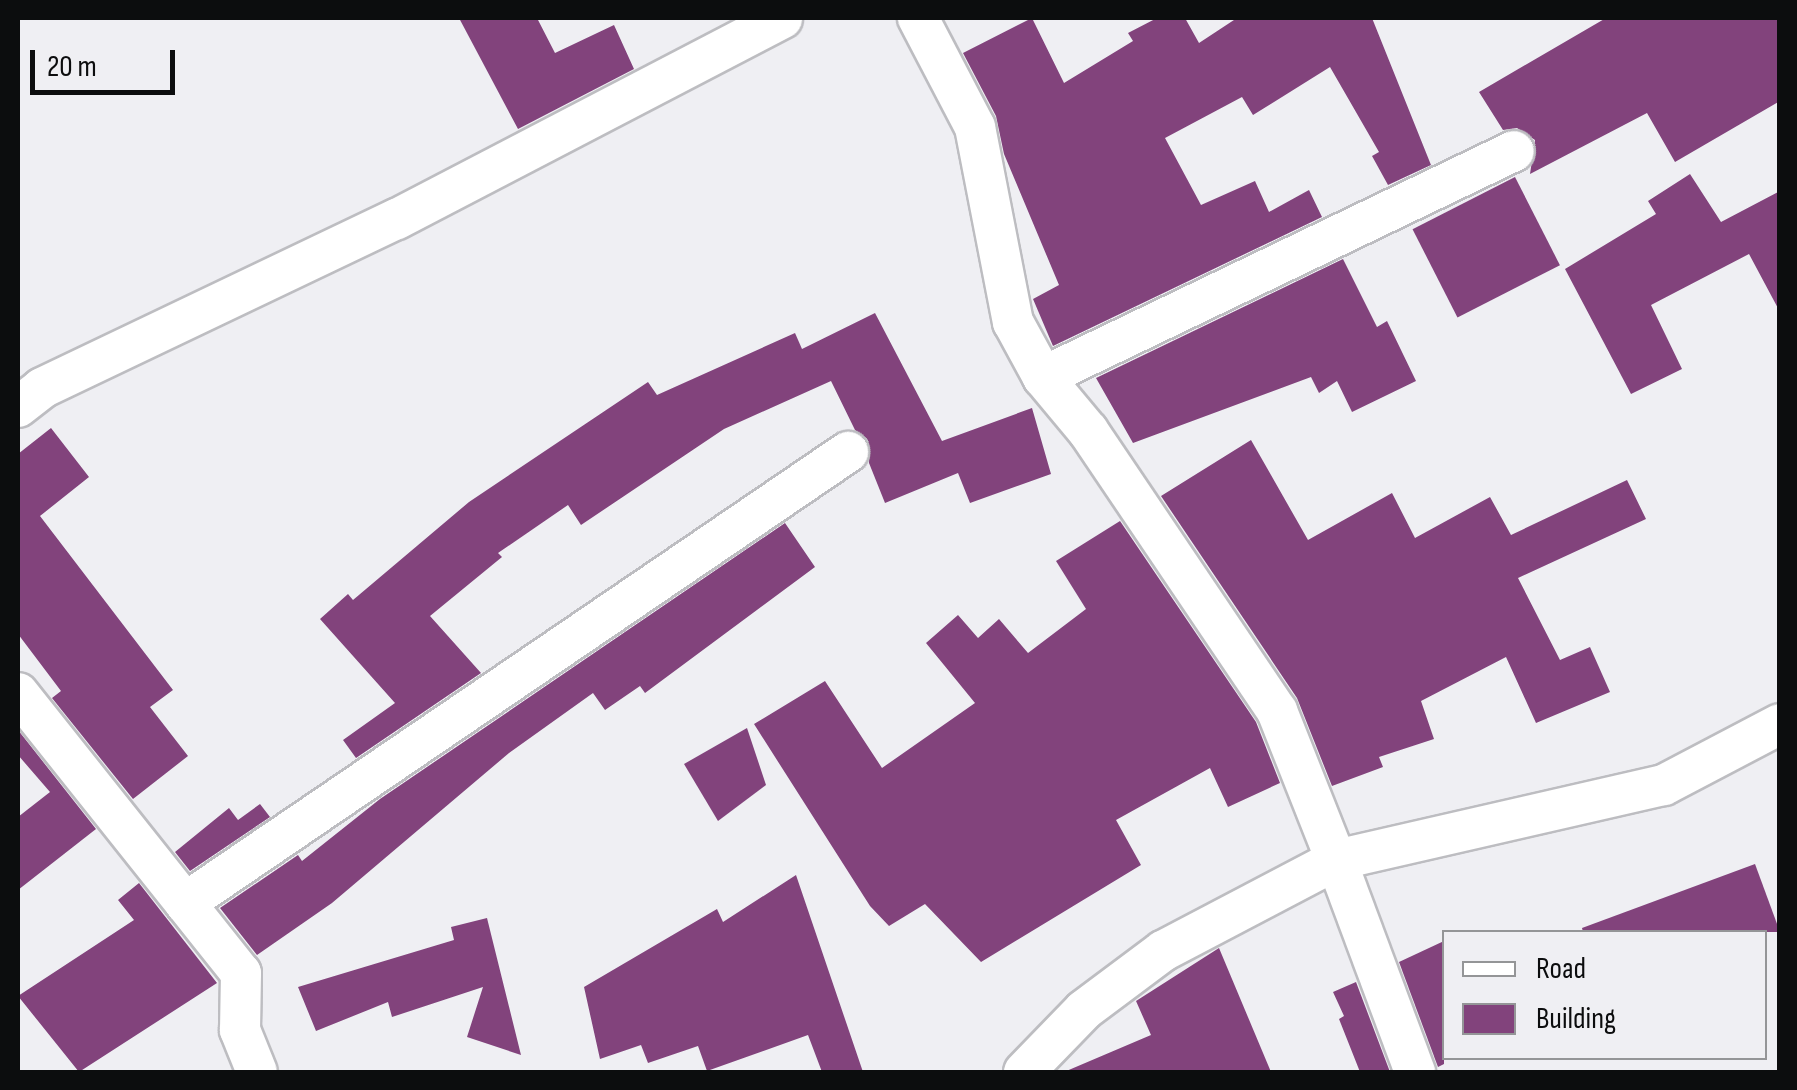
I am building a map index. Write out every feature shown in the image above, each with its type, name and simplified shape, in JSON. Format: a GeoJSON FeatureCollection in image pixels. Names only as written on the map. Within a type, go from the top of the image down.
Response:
{"type":"FeatureCollection","features":[{"type":"Feature","properties":{"kind":"street"},"geometry":{"type":"LineString","coordinates":[[918,18],[975,127],[1012,322],[1043,377],[1088,431],[1277,711],[1415,1072]]}},
{"type":"Feature","properties":{"kind":"street"},"geometry":{"type":"LineString","coordinates":[[18,407],[42,388],[397,219],[782,19]]}},
{"type":"Feature","properties":{"kind":"street"},"geometry":{"type":"LineString","coordinates":[[1043,377],[1514,151]]}},
{"type":"Feature","properties":{"kind":"street"},"geometry":{"type":"LineString","coordinates":[[185,902],[848,452]]}},
{"type":"Feature","properties":{"kind":"street"},"geometry":{"type":"LineString","coordinates":[[18,693],[241,973],[240,1030],[257,1072]]}},
{"type":"Feature","properties":{"kind":"street"},"geometry":{"type":"LineString","coordinates":[[1024,1072],[1084,1010],[1162,952],[1336,860],[1664,785],[1780,724]]}},
{"type":"Feature","properties":{"kind":"building"},"geometry":{"type":"Polygon","coordinates":[[[459,18],[537,18],[555,53],[614,25],[634,69],[518,129],[459,18]]]}},
{"type":"Feature","properties":{"kind":"building"},"geometry":{"type":"Polygon","coordinates":[[[1032,18],[1064,83],[1133,41],[1128,33],[1157,18],[1185,18],[1199,43],[1237,18],[1372,18],[1431,165],[1388,185],[1372,156],[1379,152],[1330,67],[1253,115],[1242,97],[1165,138],[1201,205],[1255,181],[1269,212],[1309,190],[1322,217],[1053,346],[1033,299],[1059,285],[1004,154],[996,116],[963,53],[1032,18]]]}},
{"type":"Feature","properties":{"kind":"building"},"geometry":{"type":"Polygon","coordinates":[[[1606,18],[1780,18],[1780,101],[1675,162],[1647,113],[1530,174],[1535,140],[1517,128],[1503,130],[1479,92],[1606,18]]]}},
{"type":"Feature","properties":{"kind":"building"},"geometry":{"type":"Polygon","coordinates":[[[1690,174],[1721,222],[1780,191],[1780,312],[1749,254],[1651,305],[1682,369],[1631,394],[1565,269],[1656,214],[1648,201],[1690,174]]]}},
{"type":"Feature","properties":{"kind":"building"},"geometry":{"type":"Polygon","coordinates":[[[1515,177],[1560,265],[1457,317],[1413,229],[1515,177]]]}},
{"type":"Feature","properties":{"kind":"building"},"geometry":{"type":"Polygon","coordinates":[[[1343,259],[1377,327],[1387,321],[1416,381],[1352,412],[1337,381],[1319,393],[1311,377],[1133,443],[1096,378],[1343,259]]]}},
{"type":"Feature","properties":{"kind":"building"},"geometry":{"type":"Polygon","coordinates":[[[875,313],[942,441],[1032,408],[1051,474],[970,503],[958,473],[885,503],[869,463],[868,440],[855,430],[831,381],[724,429],[581,525],[568,505],[498,553],[502,557],[430,616],[481,673],[356,758],[343,740],[395,703],[320,619],[348,594],[353,600],[469,502],[648,382],[657,395],[795,333],[802,349],[875,313]]]}},
{"type":"Feature","properties":{"kind":"building"},"geometry":{"type":"Polygon","coordinates":[[[51,428],[89,477],[40,516],[173,690],[150,707],[188,756],[133,799],[52,698],[61,691],[18,634],[18,454],[51,428]]]}},
{"type":"Feature","properties":{"kind":"building"},"geometry":{"type":"Polygon","coordinates":[[[1251,440],[1308,540],[1392,493],[1415,538],[1490,497],[1511,535],[1627,480],[1646,519],[1518,578],[1560,660],[1590,647],[1610,692],[1536,723],[1506,657],[1421,701],[1434,739],[1379,757],[1383,767],[1332,786],[1297,698],[1161,496],[1251,440]]]}},
{"type":"Feature","properties":{"kind":"building"},"geometry":{"type":"Polygon","coordinates":[[[1120,521],[1256,722],[1280,783],[1228,807],[1210,768],[1116,820],[1141,865],[981,962],[925,904],[889,926],[870,906],[754,724],[825,681],[882,768],[975,703],[926,643],[958,615],[978,638],[999,619],[1028,653],[1086,609],[1056,561],[1120,521]]]}},
{"type":"Feature","properties":{"kind":"building"},"geometry":{"type":"Polygon","coordinates":[[[785,523],[815,567],[645,693],[640,686],[605,710],[593,693],[509,753],[332,903],[257,955],[220,908],[298,855],[302,861],[380,799],[785,523]]]}},
{"type":"Feature","properties":{"kind":"building"},"geometry":{"type":"Polygon","coordinates":[[[747,728],[766,785],[718,821],[684,764],[747,728]]]}},
{"type":"Feature","properties":{"kind":"building"},"geometry":{"type":"Polygon","coordinates":[[[18,730],[96,829],[18,890],[18,817],[50,792],[18,755],[18,730]]]}},
{"type":"Feature","properties":{"kind":"building"},"geometry":{"type":"Polygon","coordinates":[[[260,804],[270,817],[190,871],[175,852],[229,808],[238,820],[260,804]]]}},
{"type":"Feature","properties":{"kind":"building"},"geometry":{"type":"Polygon","coordinates":[[[1755,864],[1780,932],[1582,930],[1755,864]]]}},
{"type":"Feature","properties":{"kind":"building"},"geometry":{"type":"Polygon","coordinates":[[[796,875],[863,1072],[822,1072],[808,1035],[707,1071],[698,1046],[648,1063],[641,1045],[600,1059],[584,987],[717,909],[723,922],[796,875]]]}},
{"type":"Feature","properties":{"kind":"building"},"geometry":{"type":"Polygon","coordinates":[[[139,883],[217,983],[79,1072],[18,996],[134,920],[118,900],[139,883]]]}},
{"type":"Feature","properties":{"kind":"building"},"geometry":{"type":"Polygon","coordinates":[[[487,918],[521,1055],[467,1037],[483,987],[392,1017],[388,1002],[316,1031],[298,987],[454,940],[451,927],[487,918]]]}},
{"type":"Feature","properties":{"kind":"building"},"geometry":{"type":"Polygon","coordinates":[[[1442,942],[1444,1064],[1438,1067],[1399,962],[1442,942]]]}},
{"type":"Feature","properties":{"kind":"building"},"geometry":{"type":"Polygon","coordinates":[[[1219,948],[1271,1072],[1064,1072],[1151,1035],[1136,1001],[1219,948]]]}},
{"type":"Feature","properties":{"kind":"building"},"geometry":{"type":"Polygon","coordinates":[[[1356,982],[1390,1072],[1360,1072],[1339,1019],[1344,1016],[1333,992],[1356,982]]]}}]}
